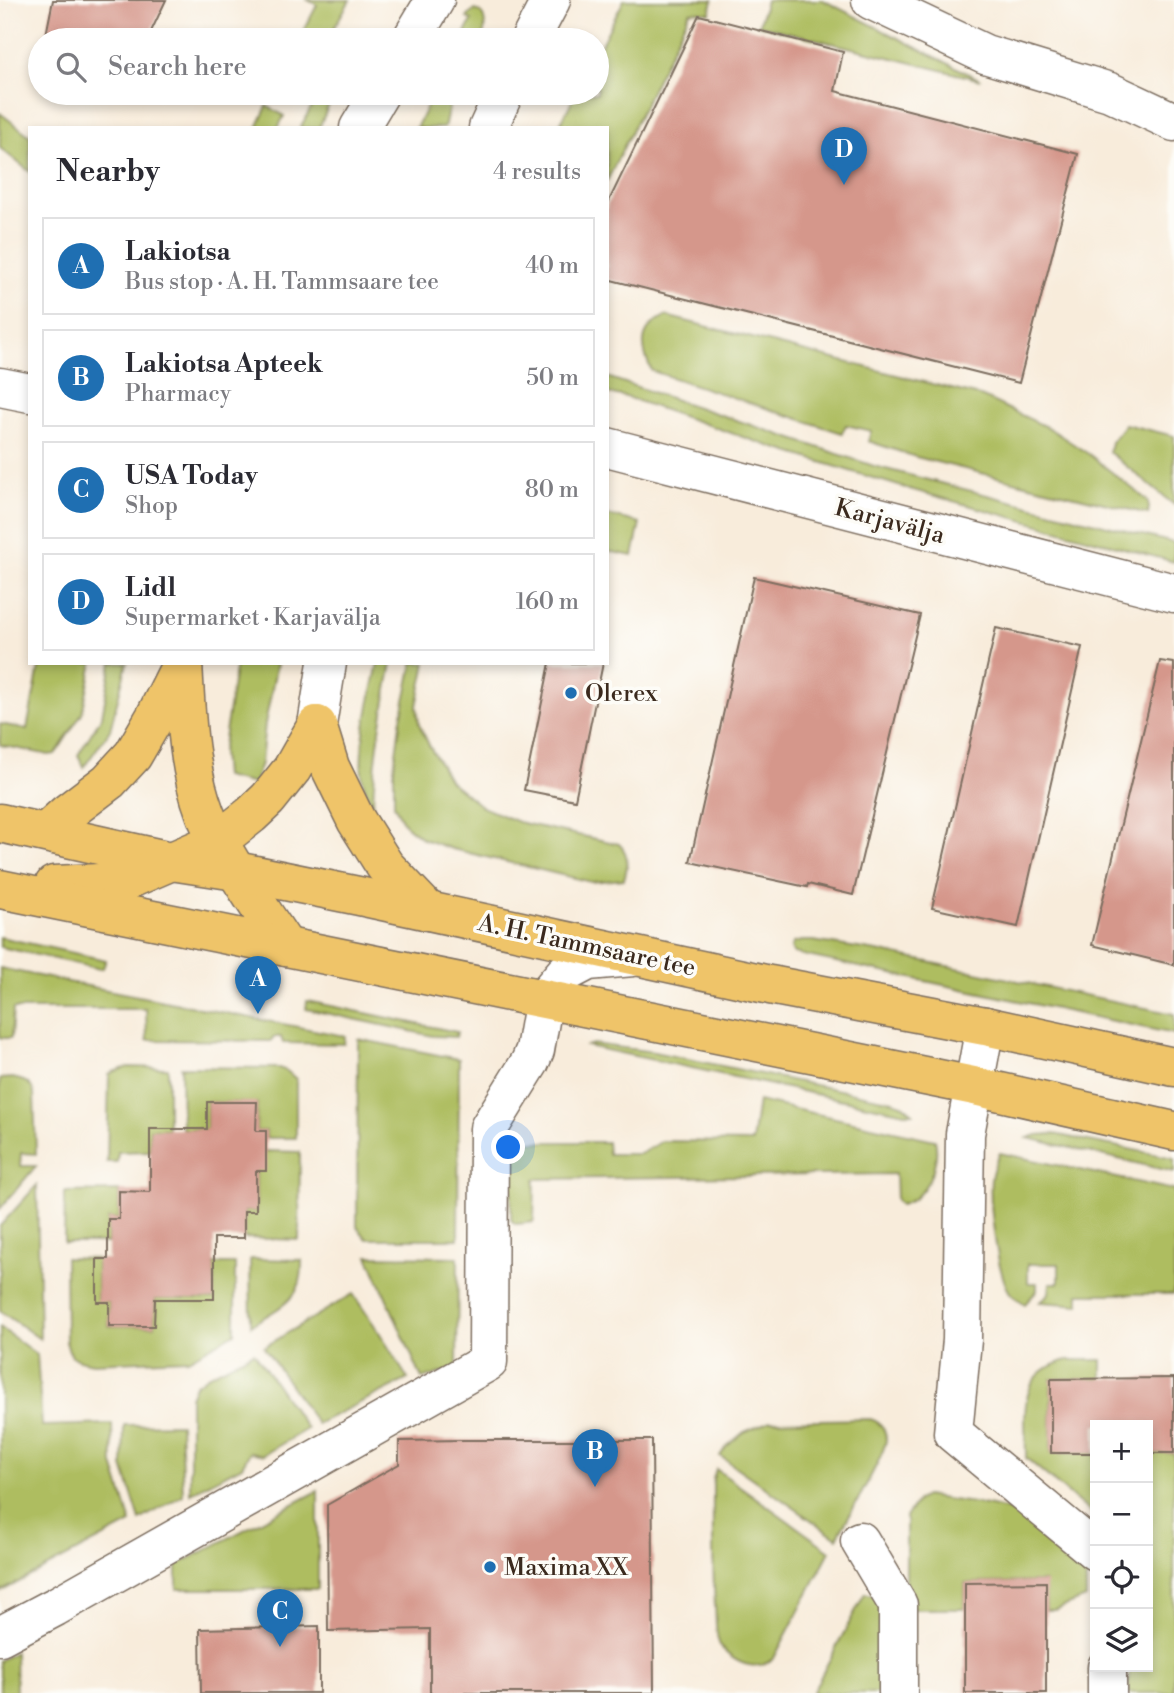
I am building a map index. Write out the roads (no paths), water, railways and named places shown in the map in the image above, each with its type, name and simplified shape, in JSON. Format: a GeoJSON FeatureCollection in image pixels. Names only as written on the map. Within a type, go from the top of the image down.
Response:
{"type":"FeatureCollection","features":[{"type":"Feature","properties":{"kind":"main road"},"geometry":{"type":"LineString","coordinates":[[46,832],[109,781],[132,755],[181,665]]}},
{"type":"Feature","properties":{"kind":"main road"},"geometry":{"type":"LineString","coordinates":[[182,665],[187,723],[198,791],[205,815],[227,856],[286,947]]}},
{"type":"Feature","properties":{"kind":"main road"},"geometry":{"type":"LineString","coordinates":[[227,856],[251,815],[292,769],[317,725]]}},
{"type":"Feature","properties":{"kind":"main road"},"geometry":{"type":"LineString","coordinates":[[317,725],[330,767],[356,820],[385,866],[428,911]]}},
{"type":"Feature","properties":{"kind":"main road"},"geometry":{"type":"LineString","coordinates":[[0,823],[171,861],[227,856]]}},
{"type":"Feature","properties":{"kind":"main road","name":"A. H. Tammsaare tee"},"geometry":{"type":"LineString","coordinates":[[227,856],[428,911],[1174,1067]]}},
{"type":"Feature","properties":{"kind":"main road"},"geometry":{"type":"LineString","coordinates":[[0,888],[123,882],[171,861]]}},
{"type":"Feature","properties":{"kind":"main road"},"geometry":{"type":"LineString","coordinates":[[0,888],[974,1086],[1174,1131]]}},
{"type":"Feature","properties":{"kind":"street"},"geometry":{"type":"LineString","coordinates":[[418,28],[435,0]]}},
{"type":"Feature","properties":{"kind":"street"},"geometry":{"type":"LineString","coordinates":[[536,28],[551,0]]}},
{"type":"Feature","properties":{"kind":"street"},"geometry":{"type":"LineString","coordinates":[[871,0],[985,54],[1110,92],[1174,122]]}},
{"type":"Feature","properties":{"kind":"street"},"geometry":{"type":"LineString","coordinates":[[360,126],[373,105]]}},
{"type":"Feature","properties":{"kind":"street"},"geometry":{"type":"LineString","coordinates":[[489,126],[499,105]]}},
{"type":"Feature","properties":{"kind":"street"},"geometry":{"type":"LineString","coordinates":[[0,387],[28,393]]}},
{"type":"Feature","properties":{"kind":"street","name":"Karjavälja"},"geometry":{"type":"LineString","coordinates":[[609,448],[1174,593]]}},
{"type":"Feature","properties":{"kind":"street"},"geometry":{"type":"LineString","coordinates":[[317,725],[327,665]]}},
{"type":"Feature","properties":{"kind":"street"},"geometry":{"type":"LineString","coordinates":[[0,1636],[42,1615],[488,1362],[489,1128],[530,1062],[535,1050],[544,999],[565,973],[588,961],[636,956]]}},
{"type":"Feature","properties":{"kind":"street"},"geometry":{"type":"LineString","coordinates":[[985,1026],[965,1134],[962,1340],[953,1433],[1090,1547]]}},
{"type":"Feature","properties":{"kind":"street"},"geometry":{"type":"LineString","coordinates":[[860,1541],[898,1605],[898,1693]]}},
{"type":"Feature","properties":{"kind":"street"},"geometry":{"type":"LineString","coordinates":[[1107,1672],[1107,1693]]}},
{"type":"Feature","properties":{"kind":"place","name":"Lidl"},"geometry":{"type":"Point","coordinates":[844,185]}},
{"type":"Feature","properties":{"kind":"place","name":"Olerex"},"geometry":{"type":"Point","coordinates":[571,693]}},
{"type":"Feature","properties":{"kind":"place","name":"Lakiotsa"},"geometry":{"type":"Point","coordinates":[258,1014]}},
{"type":"Feature","properties":{"kind":"place","name":"Lakiotsa Apteek"},"geometry":{"type":"Point","coordinates":[595,1487]}},
{"type":"Feature","properties":{"kind":"place","name":"Maxima XX"},"geometry":{"type":"Point","coordinates":[490,1567]}},
{"type":"Feature","properties":{"kind":"place","name":"USA Today"},"geometry":{"type":"Point","coordinates":[280,1647]}}]}
